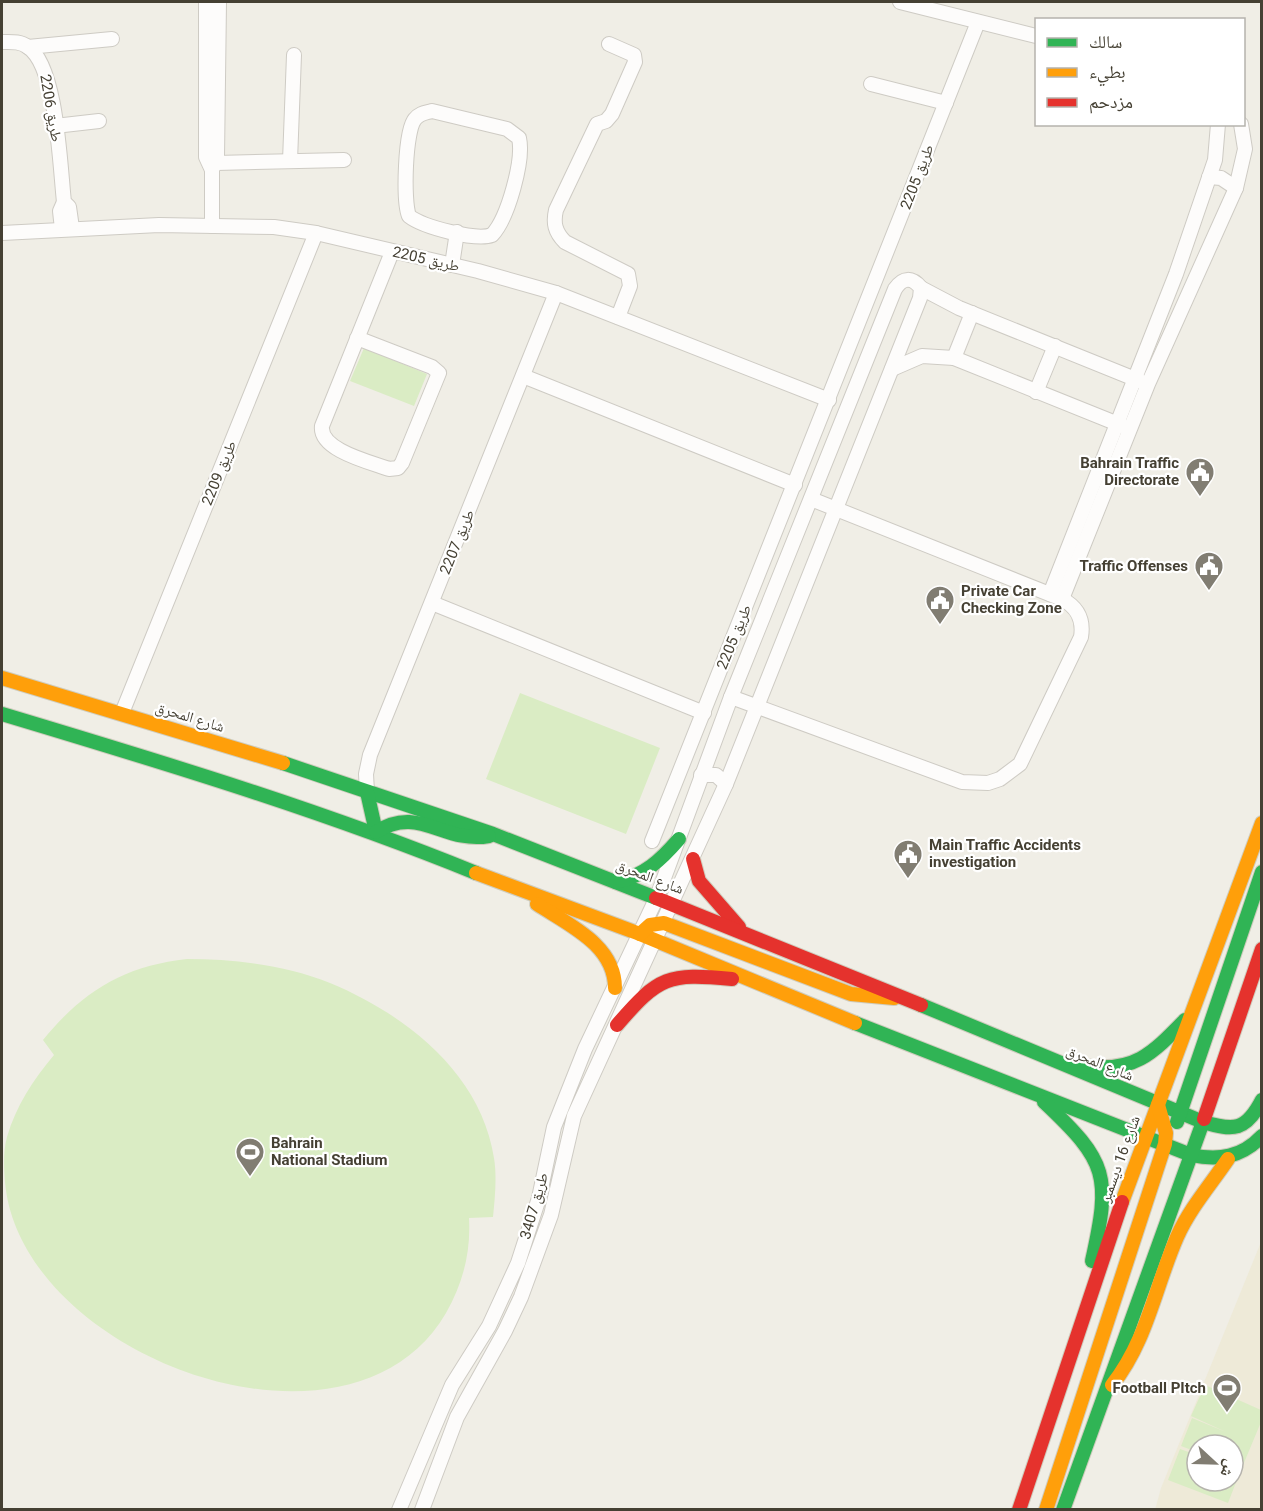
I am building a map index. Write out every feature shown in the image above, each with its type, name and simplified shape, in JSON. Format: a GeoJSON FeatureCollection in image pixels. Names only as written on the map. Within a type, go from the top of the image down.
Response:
{"type":"FeatureCollection","features":[{"type":"Feature","properties":{"kind":"main road","name":"شارع المحرق"},"geometry":{"type":"LineString","coordinates":[[2,678],[122,713],[493,834],[914,1000],[1048,1059],[1203,1122],[1228,1128],[1242,1127],[1255,1115],[1262,1101]]}},
{"type":"Feature","properties":{"kind":"main road"},"geometry":{"type":"LineString","coordinates":[[2,714],[221,780],[376,832],[516,889],[640,934],[747,980],[1191,1155],[1228,1159],[1246,1151],[1262,1136]]}},
{"type":"Feature","properties":{"kind":"main road"},"geometry":{"type":"LineString","coordinates":[[367,792],[376,832]]}},
{"type":"Feature","properties":{"kind":"main road"},"geometry":{"type":"LineString","coordinates":[[376,832],[398,821],[412,822],[471,839],[493,834]]}},
{"type":"Feature","properties":{"kind":"main road","name":"شارع 16 ديسمبر"},"geometry":{"type":"LineString","coordinates":[[1019,1509],[1071,1351],[1188,1017],[1262,823]]}},
{"type":"Feature","properties":{"kind":"main road"},"geometry":{"type":"LineString","coordinates":[[616,882],[636,878],[649,871],[680,839]]}},
{"type":"Feature","properties":{"kind":"main road"},"geometry":{"type":"LineString","coordinates":[[693,859],[699,881],[742,931]]}},
{"type":"Feature","properties":{"kind":"main road"},"geometry":{"type":"LineString","coordinates":[[1191,1155],[1176,1133],[1179,1113],[1262,872]]}},
{"type":"Feature","properties":{"kind":"main road"},"geometry":{"type":"LineString","coordinates":[[516,889],[596,945],[613,968],[615,988]]}},
{"type":"Feature","properties":{"kind":"main road"},"geometry":{"type":"LineString","coordinates":[[640,934],[650,925],[664,923],[850,994],[914,1000]]}},
{"type":"Feature","properties":{"kind":"main road"},"geometry":{"type":"LineString","coordinates":[[1064,1509],[1203,1122],[1262,949]]}},
{"type":"Feature","properties":{"kind":"main road"},"geometry":{"type":"LineString","coordinates":[[617,1025],[651,986],[672,976],[683,974],[747,980]]}},
{"type":"Feature","properties":{"kind":"main road"},"geometry":{"type":"LineString","coordinates":[[1048,1059],[1110,1070],[1132,1066],[1151,1053],[1188,1017]]}},
{"type":"Feature","properties":{"kind":"main road"},"geometry":{"type":"LineString","coordinates":[[1036,1095],[1089,1146],[1102,1173],[1105,1190],[1104,1208],[1071,1351]]}},
{"type":"Feature","properties":{"kind":"main road"},"geometry":{"type":"LineString","coordinates":[[1046,1509],[1165,1144],[1166,1132],[1158,1105]]}},
{"type":"Feature","properties":{"kind":"main road"},"geometry":{"type":"LineString","coordinates":[[1104,1394],[1123,1373],[1136,1348],[1167,1261],[1189,1213],[1228,1159]]}},
{"type":"Feature","properties":{"kind":"street"},"geometry":{"type":"LineString","coordinates":[[900,2],[1035,36]]}},
{"type":"Feature","properties":{"kind":"street"},"geometry":{"type":"LineString","coordinates":[[212,6],[212,108],[206,157],[214,166],[212,226]]}},
{"type":"Feature","properties":{"kind":"street","name":"طريق 2205"},"geometry":{"type":"LineString","coordinates":[[652,841],[978,22]]}},
{"type":"Feature","properties":{"kind":"street"},"geometry":{"type":"LineString","coordinates":[[2,42],[20,43],[28,47],[112,39]]}},
{"type":"Feature","properties":{"kind":"street"},"geometry":{"type":"LineString","coordinates":[[609,44],[626,49],[634,55],[635,62],[612,114],[606,121],[597,124],[556,210],[554,219],[558,235],[565,242],[628,274],[630,286],[618,317]]}},
{"type":"Feature","properties":{"kind":"street","name":"طريق 2206"},"geometry":{"type":"LineString","coordinates":[[28,47],[41,61],[48,78],[64,202],[60,211],[67,229]]}},
{"type":"Feature","properties":{"kind":"street"},"geometry":{"type":"LineString","coordinates":[[290,161],[294,55]]}},
{"type":"Feature","properties":{"kind":"street"},"geometry":{"type":"LineString","coordinates":[[871,84],[946,103]]}},
{"type":"Feature","properties":{"kind":"street"},"geometry":{"type":"LineString","coordinates":[[432,111],[507,129],[519,138],[520,158],[506,213],[499,228],[485,238],[457,232],[422,225],[409,216],[406,209],[409,138],[412,124],[422,113],[432,111]]}},
{"type":"Feature","properties":{"kind":"street"},"geometry":{"type":"LineString","coordinates":[[55,126],[99,121]]}},
{"type":"Feature","properties":{"kind":"street"},"geometry":{"type":"LineString","coordinates":[[1056,596],[1123,426],[1134,378],[1170,289],[1209,177],[1218,146],[1218,126]]}},
{"type":"Feature","properties":{"kind":"street"},"geometry":{"type":"LineString","coordinates":[[1123,426],[1148,384],[1185,296],[1236,188],[1245,149],[1241,126]]}},
{"type":"Feature","properties":{"kind":"street"},"geometry":{"type":"LineString","coordinates":[[214,166],[344,160]]}},
{"type":"Feature","properties":{"kind":"street"},"geometry":{"type":"LineString","coordinates":[[1209,177],[1221,178],[1236,188]]}},
{"type":"Feature","properties":{"kind":"street","name":"طريق 2205"},"geometry":{"type":"LineString","coordinates":[[2,232],[212,226],[274,227],[316,233],[452,265],[556,293],[829,400]]}},
{"type":"Feature","properties":{"kind":"street"},"geometry":{"type":"LineString","coordinates":[[452,265],[457,232]]}},
{"type":"Feature","properties":{"kind":"street","name":"طريق 2209"},"geometry":{"type":"LineString","coordinates":[[122,713],[316,233]]}},
{"type":"Feature","properties":{"kind":"street"},"geometry":{"type":"LineString","coordinates":[[357,338],[432,367],[439,373],[402,464],[395,469],[328,445],[322,437],[321,426],[392,252]]}},
{"type":"Feature","properties":{"kind":"street","name":"طريق 3407"},"geometry":{"type":"LineString","coordinates":[[399,1509],[452,1385],[489,1326],[518,1263],[535,1209],[554,1127],[585,1049],[657,897],[731,697],[895,289],[900,282],[908,279],[916,282],[921,288],[921,298],[758,707],[673,904],[574,1116],[551,1215],[505,1330],[457,1417],[422,1509]]}},
{"type":"Feature","properties":{"kind":"street"},"geometry":{"type":"LineString","coordinates":[[921,288],[972,313],[1148,384]]}},
{"type":"Feature","properties":{"kind":"street"},"geometry":{"type":"LineString","coordinates":[[1170,289],[1185,296]]}},
{"type":"Feature","properties":{"kind":"street","name":"طريق 2207"},"geometry":{"type":"LineString","coordinates":[[367,792],[366,774],[370,755],[556,293]]}},
{"type":"Feature","properties":{"kind":"street"},"geometry":{"type":"LineString","coordinates":[[954,358],[972,313]]}},
{"type":"Feature","properties":{"kind":"street"},"geometry":{"type":"LineString","coordinates":[[1036,392],[1055,346]]}},
{"type":"Feature","properties":{"kind":"street"},"geometry":{"type":"LineString","coordinates":[[892,369],[922,356],[954,358],[1123,426]]}},
{"type":"Feature","properties":{"kind":"street"},"geometry":{"type":"LineString","coordinates":[[523,376],[795,485]]}},
{"type":"Feature","properties":{"kind":"street"},"geometry":{"type":"LineString","coordinates":[[731,697],[962,782],[981,784],[1000,779],[1020,764],[1081,637],[1082,628],[1077,610],[1056,596],[810,499]]}},
{"type":"Feature","properties":{"kind":"street"},"geometry":{"type":"LineString","coordinates":[[432,603],[704,713]]}},
{"type":"Feature","properties":{"kind":"street"},"geometry":{"type":"LineString","coordinates":[[701,775],[716,776],[726,784]]}},
{"type":"Feature","properties":{"kind":"street"},"geometry":{"type":"LineString","coordinates":[[535,1209],[551,1215]]}},
{"type":"Feature","properties":{"kind":"shaded area"},"geometry":{"type":"Polygon","coordinates":[[[1261,1242],[1261,1509],[1155,1510],[1161,1488],[1261,1242]]]}},
{"type":"Feature","properties":{"kind":"green space"},"geometry":{"type":"Polygon","coordinates":[[[364,348],[427,374],[414,406],[350,381],[364,348]]]}},
{"type":"Feature","properties":{"kind":"green space"},"geometry":{"type":"Polygon","coordinates":[[[520,693],[660,748],[626,834],[486,779],[520,693]]]}},
{"type":"Feature","properties":{"kind":"green space","name":"Bahrain National Stadium"},"geometry":{"type":"Polygon","coordinates":[[[187,959],[223,960],[278,967],[330,983],[358,996],[385,1011],[435,1050],[456,1073],[473,1099],[486,1127],[494,1158],[496,1180],[493,1217],[469,1218],[469,1243],[465,1267],[452,1302],[446,1313],[400,1362],[339,1387],[268,1390],[195,1375],[126,1344],[67,1300],[24,1245],[5,1182],[5,1148],[20,1104],[54,1055],[43,1040],[74,1008],[106,984],[144,968],[187,959]]]}},
{"type":"Feature","properties":{"kind":"green space","name":"Football PItch"},"geometry":{"type":"Polygon","coordinates":[[[1205,1385],[1261,1410],[1261,1422],[1245,1460],[1245,1433],[1186,1433],[1192,1418],[1226,1432],[1191,1416],[1205,1385]]]}},
{"type":"Feature","properties":{"kind":"green space","name":"Football PItch"},"geometry":{"type":"Polygon","coordinates":[[[1185,1436],[1185,1448],[1181,1446],[1185,1436]]]}},
{"type":"Feature","properties":{"kind":"green space"},"geometry":{"type":"Polygon","coordinates":[[[1180,1449],[1185,1451],[1185,1487],[1168,1480],[1180,1449]]]}},
{"type":"Feature","properties":{"kind":"green space"},"geometry":{"type":"Polygon","coordinates":[[[1202,1493],[1232,1493],[1228,1503],[1202,1493]]]}},
{"type":"Feature","properties":{"kind":"traffic: fast"},"geometry":{"type":"LineString","coordinates":[[2,714],[300,808],[476,873]]}},
{"type":"Feature","properties":{"kind":"traffic: fast"},"geometry":{"type":"LineString","coordinates":[[283,763],[493,834],[656,898]]}},
{"type":"Feature","properties":{"kind":"traffic: fast"},"geometry":{"type":"LineString","coordinates":[[367,792],[376,832]]}},
{"type":"Feature","properties":{"kind":"traffic: fast"},"geometry":{"type":"LineString","coordinates":[[376,832],[391,824],[405,822],[419,823],[458,835],[489,836]]}},
{"type":"Feature","properties":{"kind":"traffic: fast"},"geometry":{"type":"LineString","coordinates":[[616,882],[635,876],[651,866],[679,839]]}},
{"type":"Feature","properties":{"kind":"traffic: fast"},"geometry":{"type":"LineString","coordinates":[[1177,1122],[1262,872]]}},
{"type":"Feature","properties":{"kind":"traffic: fast"},"geometry":{"type":"LineString","coordinates":[[921,1005],[1203,1122],[1223,1127],[1238,1126],[1250,1118],[1262,1100]]}},
{"type":"Feature","properties":{"kind":"traffic: fast"},"geometry":{"type":"LineString","coordinates":[[1084,1066],[1116,1067],[1141,1058],[1162,1043],[1185,1020]]}},
{"type":"Feature","properties":{"kind":"traffic: fast"},"geometry":{"type":"LineString","coordinates":[[855,1023],[1191,1155],[1211,1158],[1230,1156],[1246,1149],[1262,1136]]}},
{"type":"Feature","properties":{"kind":"traffic: fast"},"geometry":{"type":"LineString","coordinates":[[1044,1102],[1081,1140],[1099,1172],[1102,1209],[1092,1261]]}},
{"type":"Feature","properties":{"kind":"traffic: fast"},"geometry":{"type":"LineString","coordinates":[[1063,1510],[1204,1119]]}},
{"type":"Feature","properties":{"kind":"traffic: slow"},"geometry":{"type":"LineString","coordinates":[[2,678],[283,763]]}},
{"type":"Feature","properties":{"kind":"traffic: slow"},"geometry":{"type":"LineString","coordinates":[[1122,1202],[1262,823]]}},
{"type":"Feature","properties":{"kind":"traffic: slow"},"geometry":{"type":"LineString","coordinates":[[476,873],[640,934],[855,1023]]}},
{"type":"Feature","properties":{"kind":"traffic: slow"},"geometry":{"type":"LineString","coordinates":[[537,904],[576,928],[599,948],[613,973],[615,988]]}},
{"type":"Feature","properties":{"kind":"traffic: slow"},"geometry":{"type":"LineString","coordinates":[[640,934],[650,925],[664,923],[851,994],[894,998]]}},
{"type":"Feature","properties":{"kind":"traffic: slow"},"geometry":{"type":"LineString","coordinates":[[1046,1510],[1165,1144],[1166,1133],[1158,1105]]}},
{"type":"Feature","properties":{"kind":"traffic: slow"},"geometry":{"type":"LineString","coordinates":[[1112,1385],[1124,1368],[1142,1332],[1182,1226],[1228,1159]]}},
{"type":"Feature","properties":{"kind":"traffic: jam"},"geometry":{"type":"LineString","coordinates":[[693,859],[699,881],[739,927]]}},
{"type":"Feature","properties":{"kind":"traffic: jam"},"geometry":{"type":"LineString","coordinates":[[656,898],[921,1005]]}},
{"type":"Feature","properties":{"kind":"traffic: jam"},"geometry":{"type":"LineString","coordinates":[[1204,1119],[1262,949]]}},
{"type":"Feature","properties":{"kind":"traffic: jam"},"geometry":{"type":"LineString","coordinates":[[617,1025],[644,996],[666,981],[693,977],[732,979]]}},
{"type":"Feature","properties":{"kind":"traffic: jam"},"geometry":{"type":"LineString","coordinates":[[1019,1510],[1122,1202]]}},
{"type":"Feature","properties":{"kind":"place","name":"Bahrain Traffic Directorate"},"geometry":{"type":"Point","coordinates":[1200,498]}},
{"type":"Feature","properties":{"kind":"place","name":"Traffic Offenses"},"geometry":{"type":"Point","coordinates":[1209,592]}},
{"type":"Feature","properties":{"kind":"place","name":"Private Car Checking Zone"},"geometry":{"type":"Point","coordinates":[940,626]}},
{"type":"Feature","properties":{"kind":"place","name":"Main Traffic Accidents investigation"},"geometry":{"type":"Point","coordinates":[908,880]}},
{"type":"Feature","properties":{"kind":"place","name":"Bahrain National Stadium"},"geometry":{"type":"Point","coordinates":[250,1178]}},
{"type":"Feature","properties":{"kind":"place","name":"Football PItch"},"geometry":{"type":"Point","coordinates":[1227,1414]}}]}
